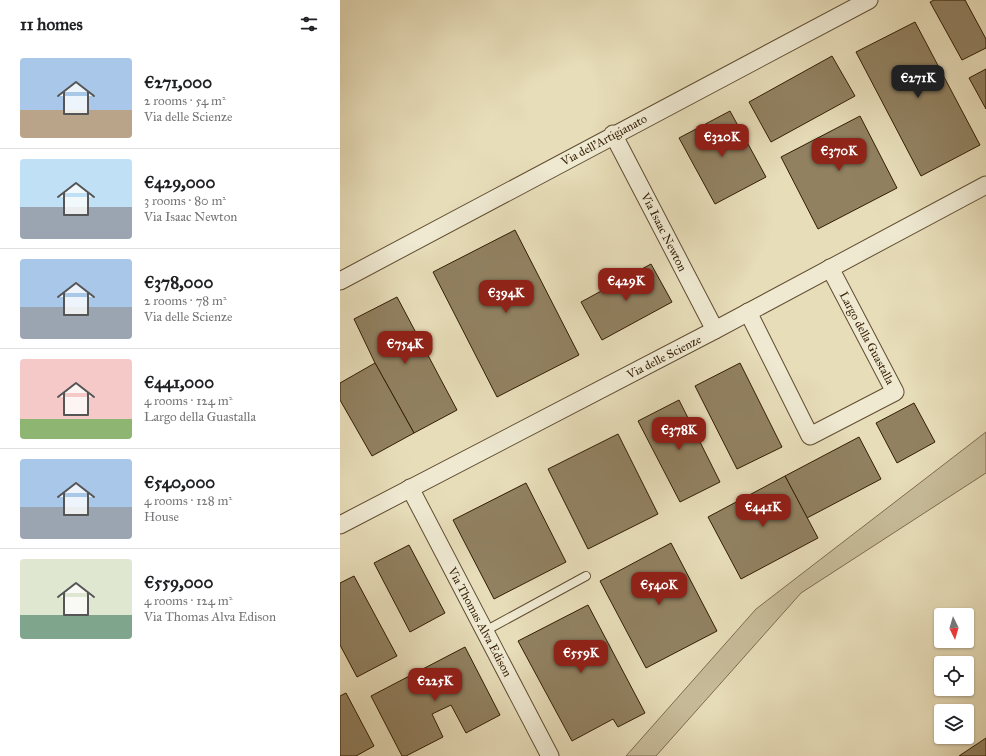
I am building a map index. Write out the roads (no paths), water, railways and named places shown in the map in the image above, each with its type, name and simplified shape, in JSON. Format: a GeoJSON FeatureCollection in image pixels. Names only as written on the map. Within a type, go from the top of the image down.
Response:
{"type":"FeatureCollection","features":[{"type":"Feature","properties":{"kind":"street","name":"Via dell'Artigianato"},"geometry":{"type":"LineString","coordinates":[[340,281],[614,134],[869,0]]}},
{"type":"Feature","properties":{"kind":"street","name":"Via Isaac Newton"},"geometry":{"type":"LineString","coordinates":[[614,134],[715,330]]}},
{"type":"Feature","properties":{"kind":"street","name":"Via delle Scienze"},"geometry":{"type":"LineString","coordinates":[[340,525],[715,330],[986,184]]}},
{"type":"Feature","properties":{"kind":"street","name":"Largo della Guastalla"},"geometry":{"type":"LineString","coordinates":[[748,312],[810,436],[895,392],[830,268]]}},
{"type":"Feature","properties":{"kind":"street","name":"Via Thomas Alva Edison"},"geometry":{"type":"LineString","coordinates":[[410,488],[550,756]]}},
{"type":"Feature","properties":{"kind":"lane"},"geometry":{"type":"LineString","coordinates":[[485,631],[586,576]]}}]}
